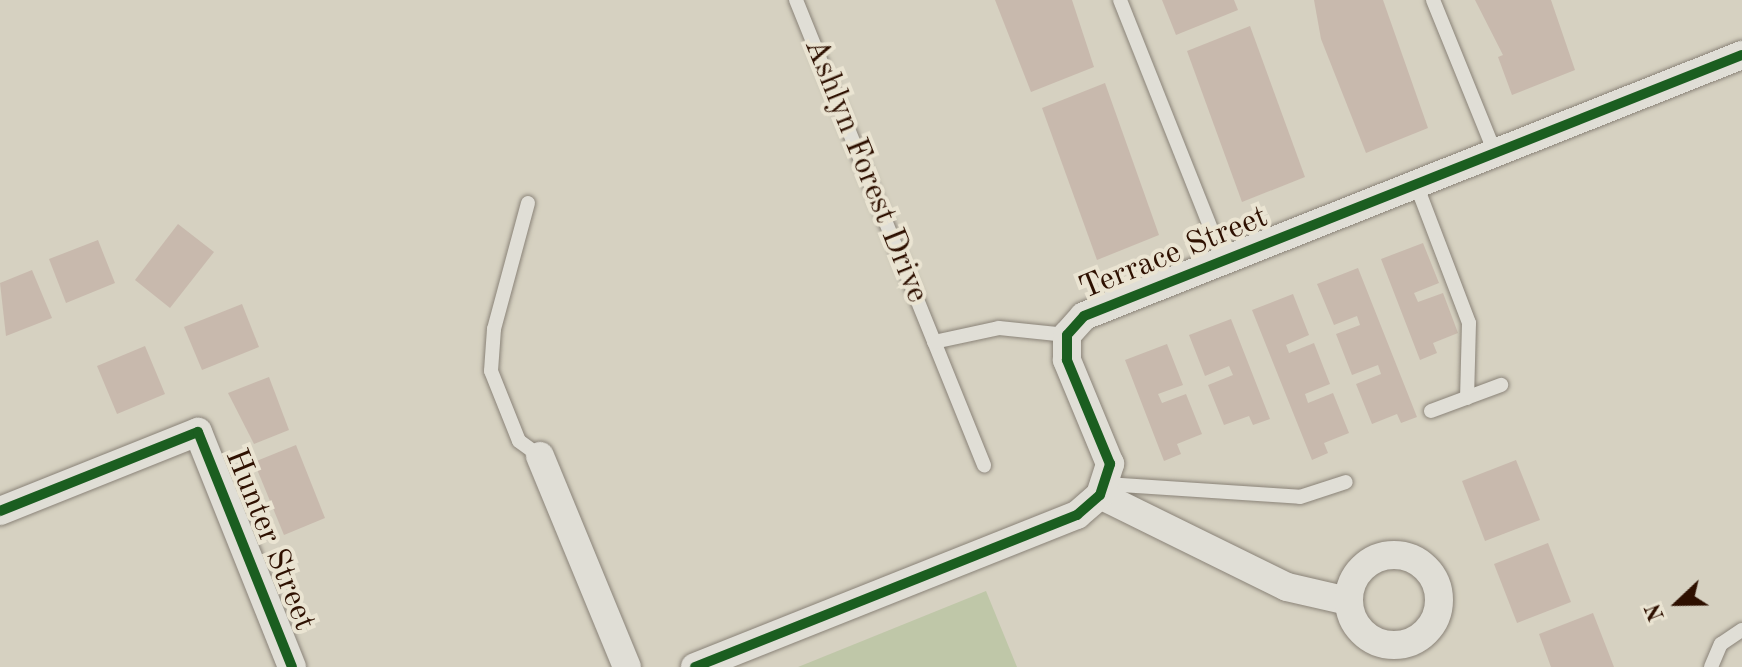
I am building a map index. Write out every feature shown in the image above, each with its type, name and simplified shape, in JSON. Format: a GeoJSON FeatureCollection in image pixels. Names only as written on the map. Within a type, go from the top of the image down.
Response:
{"type":"FeatureCollection","features":[{"type":"Feature","properties":{"kind":"street","name":"Terrace Street"},"geometry":{"type":"LineString","coordinates":[[1103,490],[1110,464],[1067,360],[1067,335],[1084,316],[1742,55]]}},
{"type":"Feature","properties":{"kind":"street","name":"Hunter Street"},"geometry":{"type":"LineString","coordinates":[[0,511],[198,432],[292,667]]}},
{"type":"Feature","properties":{"kind":"street"},"geometry":{"type":"LineString","coordinates":[[540,456],[627,667]]}},
{"type":"Feature","properties":{"kind":"street"},"geometry":{"type":"LineString","coordinates":[[695,667],[1077,515],[1103,490],[1287,587],[1348,601]]}},
{"type":"Feature","properties":{"kind":"lane","name":"Ashlyn Forest Drive"},"geometry":{"type":"LineString","coordinates":[[796,0],[984,465]]}},
{"type":"Feature","properties":{"kind":"lane"},"geometry":{"type":"LineString","coordinates":[[1120,0],[1224,261]]}},
{"type":"Feature","properties":{"kind":"lane"},"geometry":{"type":"LineString","coordinates":[[1433,0],[1495,153]]}},
{"type":"Feature","properties":{"kind":"lane"},"geometry":{"type":"LineString","coordinates":[[1416,184],[1469,323],[1467,398]]}},
{"type":"Feature","properties":{"kind":"lane"},"geometry":{"type":"LineString","coordinates":[[528,203],[494,329],[491,371],[519,441],[540,456]]}},
{"type":"Feature","properties":{"kind":"lane","name":"Ashlyn Forest Drive"},"geometry":{"type":"LineString","coordinates":[[934,342],[999,328],[1067,335]]}},
{"type":"Feature","properties":{"kind":"lane"},"geometry":{"type":"LineString","coordinates":[[1431,411],[1501,385]]}},
{"type":"Feature","properties":{"kind":"lane"},"geometry":{"type":"LineString","coordinates":[[1103,490],[1300,497],[1346,482]]}},
{"type":"Feature","properties":{"kind":"lane"},"geometry":{"type":"LineString","coordinates":[[1711,667],[1721,644],[1742,630]]}},
{"type":"Feature","properties":{"kind":"green space"},"geometry":{"type":"Polygon","coordinates":[[[986,591],[1017,667],[798,667],[986,591]]]}},
{"type":"Feature","properties":{"kind":"building"},"geometry":{"type":"Polygon","coordinates":[[[995,0],[1072,0],[1094,67],[1031,92],[995,0]]]}},
{"type":"Feature","properties":{"kind":"building"},"geometry":{"type":"Polygon","coordinates":[[[1162,0],[1234,0],[1238,10],[1176,35],[1162,0]]]}},
{"type":"Feature","properties":{"kind":"building"},"geometry":{"type":"Polygon","coordinates":[[[1314,0],[1383,0],[1428,128],[1366,153],[1321,39],[1314,0]]]}},
{"type":"Feature","properties":{"kind":"building"},"geometry":{"type":"Polygon","coordinates":[[[1475,0],[1551,0],[1575,70],[1512,95],[1498,57],[1503,55],[1475,0]]]}},
{"type":"Feature","properties":{"kind":"building"},"geometry":{"type":"Polygon","coordinates":[[[1250,26],[1305,177],[1242,202],[1187,51],[1250,26]]]}},
{"type":"Feature","properties":{"kind":"building"},"geometry":{"type":"Polygon","coordinates":[[[1105,83],[1159,235],[1097,260],[1042,108],[1105,83]]]}},
{"type":"Feature","properties":{"kind":"building"},"geometry":{"type":"Polygon","coordinates":[[[178,224],[214,252],[170,308],[135,280],[178,224]]]}},
{"type":"Feature","properties":{"kind":"building"},"geometry":{"type":"Polygon","coordinates":[[[98,240],[115,283],[66,303],[49,259],[98,240]]]}},
{"type":"Feature","properties":{"kind":"building"},"geometry":{"type":"Polygon","coordinates":[[[1423,243],[1439,283],[1414,293],[1418,302],[1443,293],[1458,333],[1433,343],[1437,353],[1420,360],[1381,259],[1423,243]]]}},
{"type":"Feature","properties":{"kind":"building"},"geometry":{"type":"Polygon","coordinates":[[[1358,268],[1417,417],[1401,423],[1397,414],[1372,424],[1356,384],[1381,374],[1378,365],[1352,375],[1336,334],[1360,325],[1357,316],[1334,325],[1317,284],[1358,268]]]}},
{"type":"Feature","properties":{"kind":"building"},"geometry":{"type":"Polygon","coordinates":[[[32,270],[52,318],[6,336],[0,283],[32,270]]]}},
{"type":"Feature","properties":{"kind":"building"},"geometry":{"type":"Polygon","coordinates":[[[1293,294],[1309,335],[1286,345],[1289,353],[1314,343],[1330,384],[1305,394],[1308,403],[1333,393],[1349,433],[1324,443],[1328,453],[1312,460],[1252,310],[1293,294]]]}},
{"type":"Feature","properties":{"kind":"building"},"geometry":{"type":"Polygon","coordinates":[[[242,304],[259,347],[202,370],[184,327],[242,304]]]}},
{"type":"Feature","properties":{"kind":"building"},"geometry":{"type":"Polygon","coordinates":[[[1231,319],[1270,419],[1253,425],[1249,416],[1224,425],[1208,385],[1233,375],[1229,366],[1205,376],[1189,335],[1231,319]]]}},
{"type":"Feature","properties":{"kind":"building"},"geometry":{"type":"Polygon","coordinates":[[[1167,344],[1183,385],[1158,394],[1162,403],[1186,394],[1202,434],[1177,444],[1181,454],[1164,461],[1125,360],[1167,344]]]}},
{"type":"Feature","properties":{"kind":"building"},"geometry":{"type":"Polygon","coordinates":[[[145,346],[165,394],[117,414],[97,366],[145,346]]]}},
{"type":"Feature","properties":{"kind":"building"},"geometry":{"type":"Polygon","coordinates":[[[269,377],[289,430],[254,444],[228,393],[269,377]]]}},
{"type":"Feature","properties":{"kind":"building"},"geometry":{"type":"Polygon","coordinates":[[[296,445],[325,518],[284,535],[254,462],[296,445]]]}},
{"type":"Feature","properties":{"kind":"building"},"geometry":{"type":"Polygon","coordinates":[[[1516,460],[1540,520],[1485,541],[1462,481],[1516,460]]]}},
{"type":"Feature","properties":{"kind":"building"},"geometry":{"type":"Polygon","coordinates":[[[1548,543],[1571,602],[1517,623],[1494,564],[1548,543]]]}},
{"type":"Feature","properties":{"kind":"building"},"geometry":{"type":"Polygon","coordinates":[[[1593,613],[1614,667],[1551,667],[1539,634],[1593,613]]]}},
{"type":"Feature","properties":{"kind":"cycle path"},"geometry":{"type":"LineString","coordinates":[[695,667],[1077,515],[1100,495],[1110,464],[1067,360],[1067,335],[1084,316],[1742,55]]}},
{"type":"Feature","properties":{"kind":"cycle path"},"geometry":{"type":"LineString","coordinates":[[0,511],[198,432],[292,667]]}}]}
